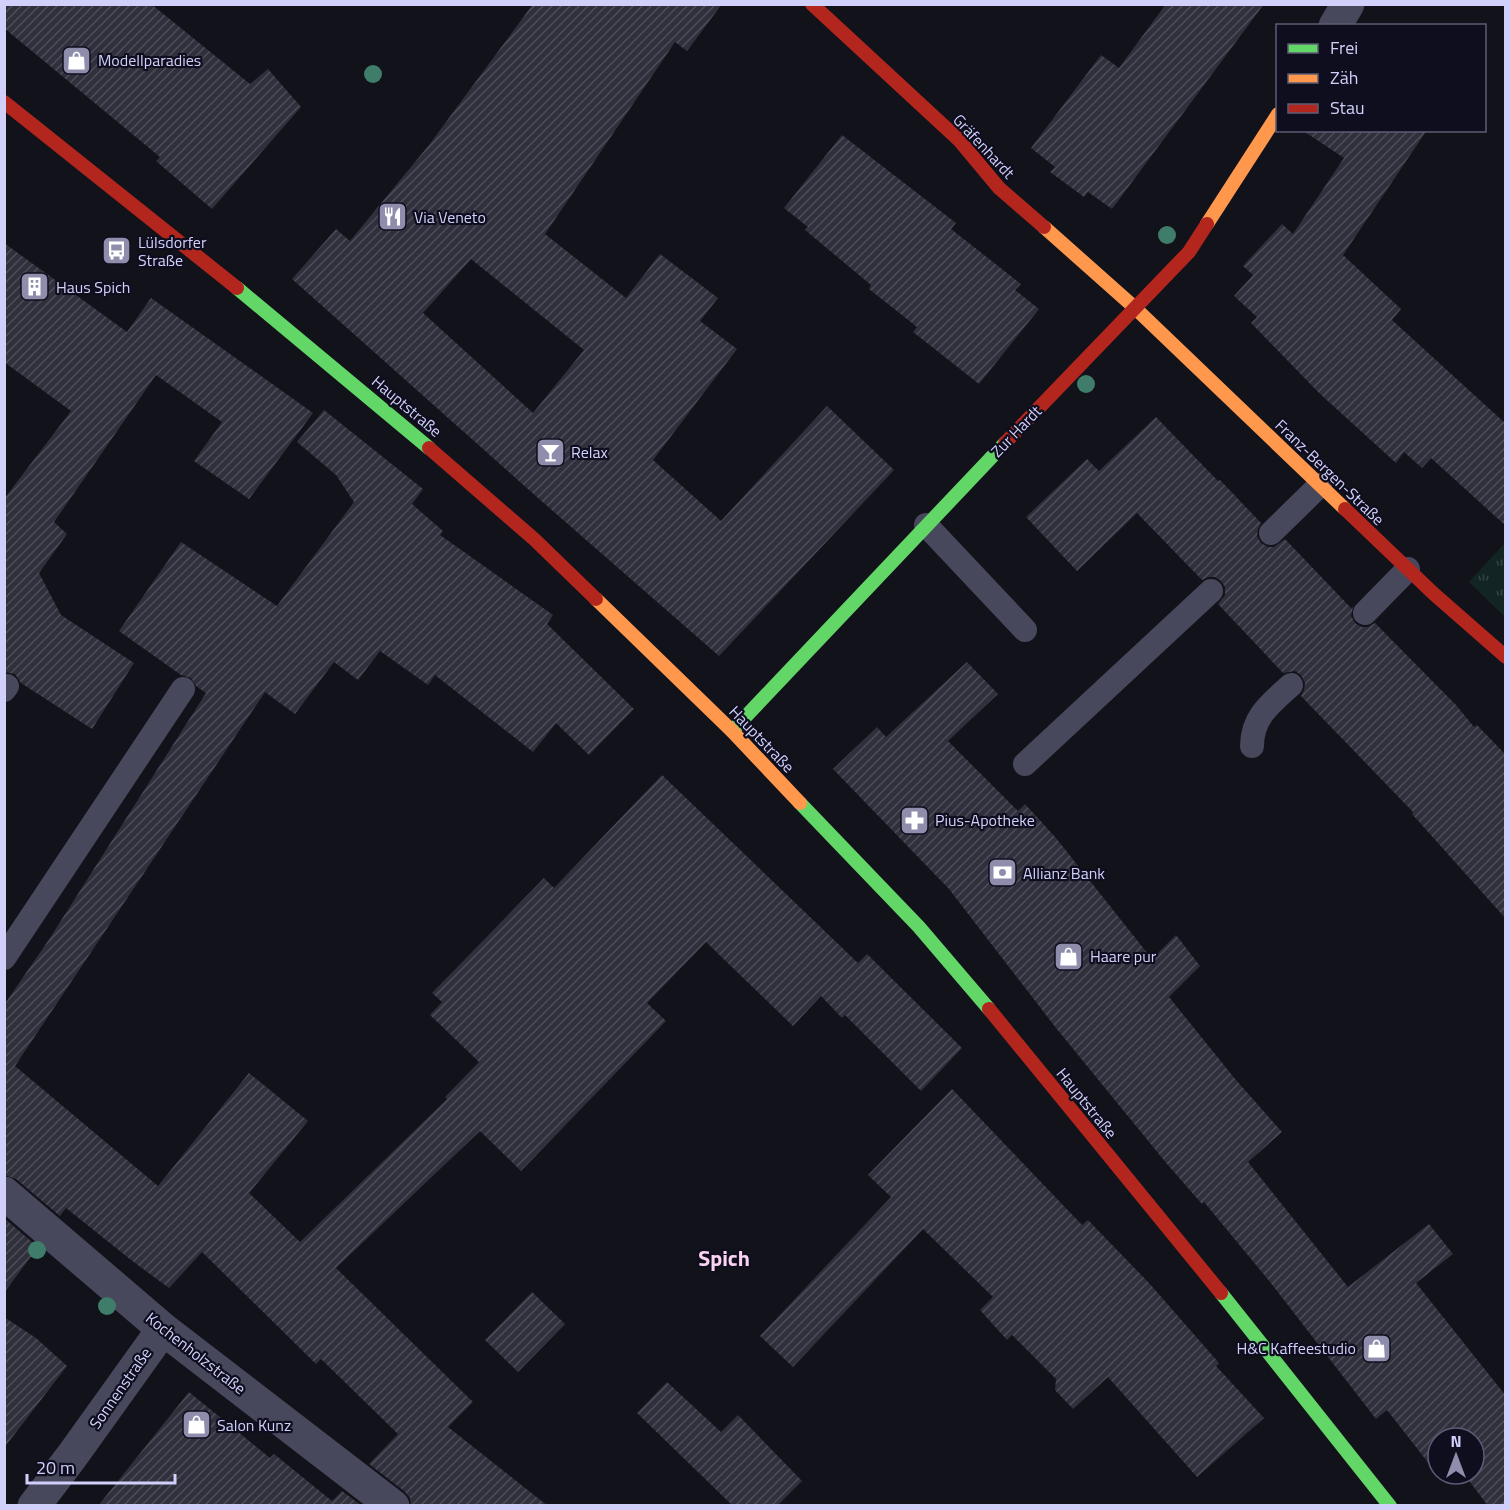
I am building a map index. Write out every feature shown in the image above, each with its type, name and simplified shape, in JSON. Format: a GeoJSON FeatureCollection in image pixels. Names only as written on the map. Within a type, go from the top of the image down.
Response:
{"type":"FeatureCollection","features":[{"type":"Feature","properties":{"kind":"main road","name":"Gräfenhardt"},"geometry":{"type":"LineString","coordinates":[[812,4],[959,140],[999,188],[1134,307]]}},
{"type":"Feature","properties":{"kind":"main road","name":"Hauptstraße"},"geometry":{"type":"LineString","coordinates":[[4,102],[209,265],[456,470],[534,539],[732,731],[919,927],[995,1015],[1213,1282],[1390,1506]]}},
{"type":"Feature","properties":{"kind":"main road","name":"Zur Hardt"},"geometry":{"type":"LineString","coordinates":[[732,731],[1188,252],[1276,117]]}},
{"type":"Feature","properties":{"kind":"main road","name":"Franz-Bergen-Straße"},"geometry":{"type":"LineString","coordinates":[[1134,307],[1408,569],[1506,657]]}},
{"type":"Feature","properties":{"kind":"street"},"geometry":{"type":"LineString","coordinates":[[1336,24],[1348,4]]}},
{"type":"Feature","properties":{"kind":"street","name":"Kochenholzstraße"},"geometry":{"type":"LineString","coordinates":[[4,1193],[163,1329],[393,1506]]}},
{"type":"Feature","properties":{"kind":"street","name":"Sonnenstraße"},"geometry":{"type":"LineString","coordinates":[[34,1506],[163,1329]]}},
{"type":"Feature","properties":{"kind":"lane"},"geometry":{"type":"LineString","coordinates":[[1271,533],[1320,485]]}},
{"type":"Feature","properties":{"kind":"lane"},"geometry":{"type":"LineString","coordinates":[[926,525],[1025,630]]}},
{"type":"Feature","properties":{"kind":"lane"},"geometry":{"type":"LineString","coordinates":[[1365,613],[1408,569]]}},
{"type":"Feature","properties":{"kind":"lane"},"geometry":{"type":"LineString","coordinates":[[1025,764],[1211,591]]}},
{"type":"Feature","properties":{"kind":"lane"},"geometry":{"type":"LineString","coordinates":[[1252,746],[1252,732],[1260,717],[1291,685]]}},
{"type":"Feature","properties":{"kind":"lane"},"geometry":{"type":"LineString","coordinates":[[4,958],[183,689]]}},
{"type":"Feature","properties":{"kind":"green space"},"geometry":{"type":"Polygon","coordinates":[[[1505,543],[1505,617],[1469,582],[1505,543]]]}},
{"type":"Feature","properties":{"kind":"building"},"geometry":{"type":"Polygon","coordinates":[[[4,4],[151,4],[250,84],[268,69],[301,107],[212,209],[156,161],[160,157],[4,28],[4,4]]]}},
{"type":"Feature","properties":{"kind":"building"},"geometry":{"type":"Polygon","coordinates":[[[533,4],[722,4],[687,51],[675,42],[545,234],[626,298],[660,254],[718,298],[700,321],[737,349],[653,460],[721,521],[827,406],[894,470],[719,656],[292,279],[336,229],[350,241],[429,145],[533,4]],[[471,259],[423,313],[533,413],[584,350],[471,259]]]}},
{"type":"Feature","properties":{"kind":"building"},"geometry":{"type":"Polygon","coordinates":[[[1166,4],[1264,4],[1112,209],[1088,192],[1084,197],[1050,172],[1055,167],[1031,148],[1101,55],[1119,68],[1166,4]]]}},
{"type":"Feature","properties":{"kind":"building"},"geometry":{"type":"Polygon","coordinates":[[[1305,132],[1426,132],[1343,255],[1401,309],[1392,320],[1506,424],[1506,526],[1431,458],[1422,468],[1404,452],[1396,463],[1319,393],[1251,323],[1257,317],[1234,296],[1253,275],[1243,266],[1282,224],[1293,234],[1344,158],[1305,132]]]}},
{"type":"Feature","properties":{"kind":"building"},"geometry":{"type":"Polygon","coordinates":[[[842,135],[956,223],[951,229],[1021,284],[1015,290],[1039,309],[979,384],[913,332],[917,327],[869,289],[871,285],[805,230],[808,227],[784,208],[842,135]]]}},
{"type":"Feature","properties":{"kind":"building"},"geometry":{"type":"Polygon","coordinates":[[[4,243],[127,332],[151,298],[313,413],[249,499],[194,461],[222,422],[156,375],[54,522],[67,534],[39,573],[61,615],[134,663],[92,729],[21,683],[15,674],[4,672],[4,499],[71,411],[4,362],[4,243]]]}},
{"type":"Feature","properties":{"kind":"building"},"geometry":{"type":"Polygon","coordinates":[[[324,410],[423,489],[412,504],[443,531],[440,535],[553,615],[547,624],[634,709],[589,755],[556,723],[533,752],[435,675],[428,685],[380,651],[358,680],[334,662],[295,714],[265,692],[15,1066],[158,1186],[249,1073],[308,1121],[249,1193],[300,1242],[447,1099],[445,1097],[479,1062],[430,1015],[442,1002],[432,993],[544,878],[554,888],[662,775],[858,963],[867,954],[962,1048],[921,1091],[845,1015],[842,1018],[821,996],[793,1026],[706,942],[647,1003],[666,1021],[521,1171],[480,1131],[336,1268],[473,1402],[448,1427],[548,1506],[411,1506],[410,1498],[404,1491],[369,1464],[398,1434],[321,1359],[316,1364],[202,1252],[169,1288],[66,1208],[60,1216],[16,1179],[4,1175],[4,1005],[48,941],[206,693],[196,686],[191,678],[181,675],[119,631],[181,542],[277,606],[354,502],[336,475],[297,442],[324,410]]]}},
{"type":"Feature","properties":{"kind":"building"},"geometry":{"type":"Polygon","coordinates":[[[1156,417],[1261,523],[1257,536],[1261,543],[1274,547],[1285,539],[1351,608],[1353,607],[1351,616],[1356,624],[1368,627],[1375,623],[1456,705],[1474,727],[1477,725],[1506,755],[1506,919],[1412,814],[1413,812],[1301,696],[1305,683],[1301,675],[1295,671],[1283,673],[1218,604],[1225,595],[1225,587],[1221,581],[1215,577],[1202,580],[1137,513],[1077,571],[1026,517],[1087,459],[1099,471],[1156,417]]]}},
{"type":"Feature","properties":{"kind":"building"},"geometry":{"type":"Polygon","coordinates":[[[967,662],[998,694],[948,741],[1018,811],[1025,804],[1056,838],[1152,959],[1176,935],[1200,966],[1169,997],[1236,1080],[1282,1132],[1248,1162],[1348,1287],[1429,1224],[1453,1254],[1416,1283],[1506,1396],[1506,1506],[1488,1506],[1473,1486],[1486,1486],[1486,1426],[1426,1426],[1426,1460],[1387,1410],[1376,1419],[1270,1282],[1204,1202],[1202,1204],[1167,1164],[1056,1028],[949,889],[833,769],[877,727],[886,737],[967,662]]]}},
{"type":"Feature","properties":{"kind":"building"},"geometry":{"type":"Polygon","coordinates":[[[952,1089],[1082,1225],[1088,1220],[1149,1283],[1219,1363],[1216,1366],[1264,1418],[1197,1477],[1108,1377],[1073,1409],[1055,1390],[1056,1379],[1012,1335],[1007,1340],[980,1310],[993,1297],[923,1229],[793,1367],[760,1336],[891,1197],[868,1175],[952,1089]]]}},
{"type":"Feature","properties":{"kind":"building"},"geometry":{"type":"Polygon","coordinates":[[[4,1218],[38,1247],[4,1293],[4,1218]]]}},
{"type":"Feature","properties":{"kind":"building"},"geometry":{"type":"Polygon","coordinates":[[[532,1292],[565,1324],[518,1372],[485,1340],[532,1292]]]}},
{"type":"Feature","properties":{"kind":"building"},"geometry":{"type":"Polygon","coordinates":[[[4,1317],[36,1338],[67,1366],[4,1448],[4,1317]]]}},
{"type":"Feature","properties":{"kind":"building"},"geometry":{"type":"Polygon","coordinates":[[[667,1382],[721,1432],[738,1415],[802,1481],[777,1506],[733,1506],[637,1413],[667,1382]]]}},
{"type":"Feature","properties":{"kind":"building","name":"Salon Kunz"},"geometry":{"type":"Polygon","coordinates":[[[189,1392],[270,1458],[274,1454],[332,1501],[342,1491],[362,1506],[98,1506],[189,1392]]]}},
{"type":"Feature","properties":{"kind":"traffic: fast"},"geometry":{"type":"LineString","coordinates":[[237,288],[429,448]]}},
{"type":"Feature","properties":{"kind":"traffic: fast"},"geometry":{"type":"LineString","coordinates":[[732,731],[1005,443]]}},
{"type":"Feature","properties":{"kind":"traffic: fast"},"geometry":{"type":"LineString","coordinates":[[800,803],[919,927],[989,1009]]}},
{"type":"Feature","properties":{"kind":"traffic: fast"},"geometry":{"type":"LineString","coordinates":[[1221,1293],[1390,1506]]}},
{"type":"Feature","properties":{"kind":"traffic: slow"},"geometry":{"type":"LineString","coordinates":[[1207,224],[1276,117]]}},
{"type":"Feature","properties":{"kind":"traffic: slow"},"geometry":{"type":"LineString","coordinates":[[1044,227],[1134,307],[1345,509]]}},
{"type":"Feature","properties":{"kind":"traffic: slow"},"geometry":{"type":"LineString","coordinates":[[596,599],[732,731],[800,803]]}},
{"type":"Feature","properties":{"kind":"traffic: jam"},"geometry":{"type":"LineString","coordinates":[[812,4],[959,140],[999,188],[1044,227]]}},
{"type":"Feature","properties":{"kind":"traffic: jam"},"geometry":{"type":"LineString","coordinates":[[4,102],[237,288]]}},
{"type":"Feature","properties":{"kind":"traffic: jam"},"geometry":{"type":"LineString","coordinates":[[1005,443],[1189,252],[1207,224]]}},
{"type":"Feature","properties":{"kind":"traffic: jam"},"geometry":{"type":"LineString","coordinates":[[429,448],[534,539],[596,599]]}},
{"type":"Feature","properties":{"kind":"traffic: jam"},"geometry":{"type":"LineString","coordinates":[[1345,509],[1434,594],[1506,657]]}},
{"type":"Feature","properties":{"kind":"traffic: jam"},"geometry":{"type":"LineString","coordinates":[[989,1009],[1221,1293]]}},
{"type":"Feature","properties":{"kind":"place","name":"Modellparadies"},"geometry":{"type":"Point","coordinates":[77,60]}},
{"type":"Feature","properties":{"kind":"place","name":"Via Veneto"},"geometry":{"type":"Point","coordinates":[393,217]}},
{"type":"Feature","properties":{"kind":"place","name":"Lülsdorfer Straße"},"geometry":{"type":"Point","coordinates":[117,251]}},
{"type":"Feature","properties":{"kind":"place","name":"Haus Spich"},"geometry":{"type":"Point","coordinates":[35,287]}},
{"type":"Feature","properties":{"kind":"place","name":"Relax"},"geometry":{"type":"Point","coordinates":[550,452]}},
{"type":"Feature","properties":{"kind":"place","name":"Pius-Apotheke"},"geometry":{"type":"Point","coordinates":[914,820]}},
{"type":"Feature","properties":{"kind":"place","name":"Allianz Bank"},"geometry":{"type":"Point","coordinates":[1002,873]}},
{"type":"Feature","properties":{"kind":"place","name":"Haare pur"},"geometry":{"type":"Point","coordinates":[1069,956]}},
{"type":"Feature","properties":{"kind":"place","name":"H&C Kaffeestudio"},"geometry":{"type":"Point","coordinates":[1377,1348]}},
{"type":"Feature","properties":{"kind":"place","name":"Salon Kunz"},"geometry":{"type":"Point","coordinates":[196,1425]}},
{"type":"Feature","properties":{"kind":"district","name":"Spich"},"geometry":{"type":"Point","coordinates":[724,1258]}}]}
